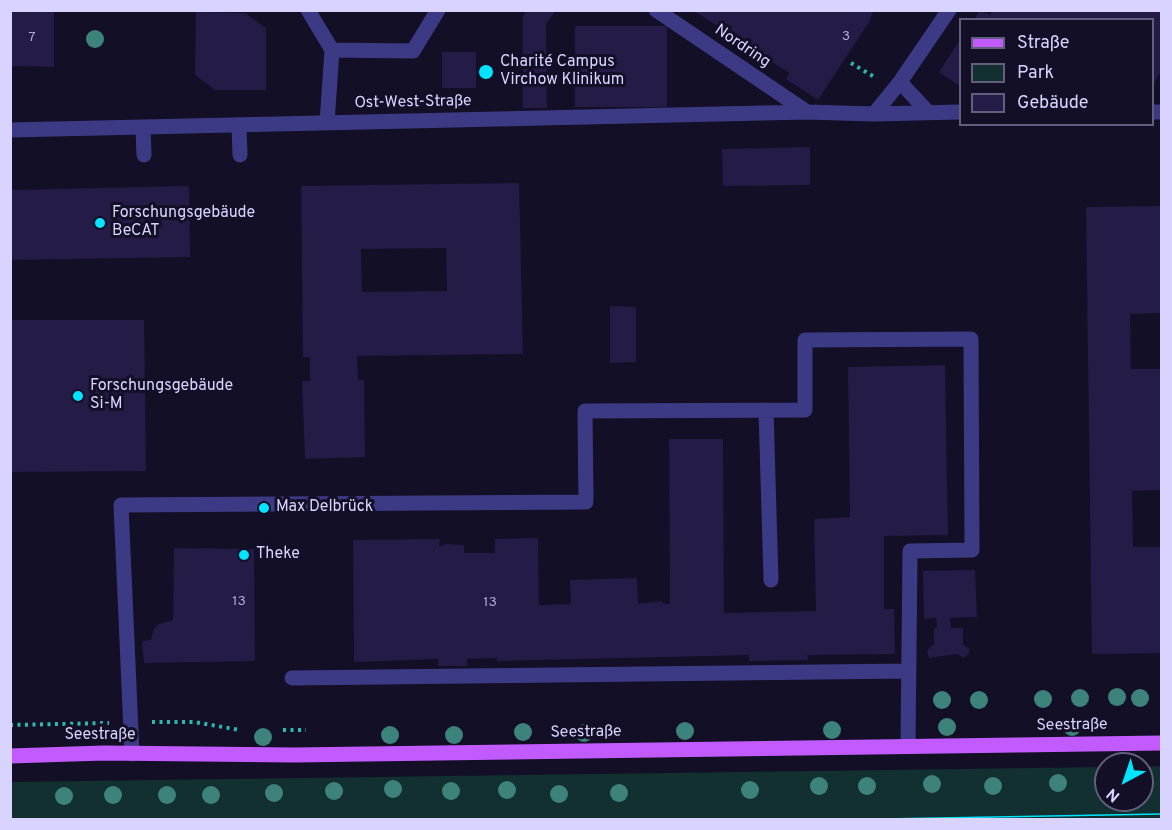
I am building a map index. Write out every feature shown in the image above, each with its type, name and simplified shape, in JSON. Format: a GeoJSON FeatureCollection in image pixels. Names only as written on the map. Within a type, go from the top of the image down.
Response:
{"type":"FeatureCollection","features":[{"type":"Feature","properties":{"kind":"main road","name":"Seestraße"},"geometry":{"type":"LineString","coordinates":[[10,756],[294,755],[1161,743]]}},
{"type":"Feature","properties":{"kind":"lane"},"geometry":{"type":"LineString","coordinates":[[308,10],[332,50],[327,123]]}},
{"type":"Feature","properties":{"kind":"lane"},"geometry":{"type":"LineString","coordinates":[[332,50],[412,51],[438,10]]}},
{"type":"Feature","properties":{"kind":"lane","name":"Nordring"},"geometry":{"type":"LineString","coordinates":[[656,10],[807,112]]}},
{"type":"Feature","properties":{"kind":"lane"},"geometry":{"type":"LineString","coordinates":[[874,114],[897,86],[949,10]]}},
{"type":"Feature","properties":{"kind":"lane"},"geometry":{"type":"LineString","coordinates":[[897,86],[928,112]]}},
{"type":"Feature","properties":{"kind":"lane","name":"Ost-West-Straße"},"geometry":{"type":"LineString","coordinates":[[10,130],[807,112],[874,114],[959,112]]}},
{"type":"Feature","properties":{"kind":"lane"},"geometry":{"type":"LineString","coordinates":[[239,125],[240,155]]}},
{"type":"Feature","properties":{"kind":"lane"},"geometry":{"type":"LineString","coordinates":[[143,127],[144,154]]}},
{"type":"Feature","properties":{"kind":"lane"},"geometry":{"type":"LineString","coordinates":[[132,754],[121,505],[586,502],[585,411],[805,410],[805,340],[971,339],[972,550],[910,550],[908,746]]}},
{"type":"Feature","properties":{"kind":"lane"},"geometry":{"type":"LineString","coordinates":[[766,410],[771,580]]}},
{"type":"Feature","properties":{"kind":"lane"},"geometry":{"type":"LineString","coordinates":[[292,678],[907,671]]}},
{"type":"Feature","properties":{"kind":"path"},"geometry":{"type":"LineString","coordinates":[[851,63],[897,86]]}},
{"type":"Feature","properties":{"kind":"path"},"geometry":{"type":"LineString","coordinates":[[10,725],[194,722],[244,731]]}},
{"type":"Feature","properties":{"kind":"path"},"geometry":{"type":"LineString","coordinates":[[274,730],[305,730]]}},
{"type":"Feature","properties":{"kind":"green space"},"geometry":{"type":"Polygon","coordinates":[[[1154,766],[1161,766],[1161,820],[10,819],[11,782],[1094,767],[1094,812],[1154,812],[1154,766]]]}},
{"type":"Feature","properties":{"kind":"building"},"geometry":{"type":"Polygon","coordinates":[[[10,10],[54,10],[54,67],[10,66],[10,10]]]}},
{"type":"Feature","properties":{"kind":"building"},"geometry":{"type":"Polygon","coordinates":[[[527,10],[556,10],[546,24],[547,108],[523,108],[523,17],[527,10]]]}},
{"type":"Feature","properties":{"kind":"building"},"geometry":{"type":"Polygon","coordinates":[[[693,10],[874,10],[871,19],[818,100],[786,79],[789,73],[693,10]]]}},
{"type":"Feature","properties":{"kind":"building"},"geometry":{"type":"Polygon","coordinates":[[[980,10],[990,15],[993,10],[1162,10],[1162,71],[1154,82],[1154,18],[975,18],[980,10]]]}},
{"type":"Feature","properties":{"kind":"building"},"geometry":{"type":"Polygon","coordinates":[[[196,12],[245,13],[266,28],[266,90],[215,90],[195,75],[196,12]]]}},
{"type":"Feature","properties":{"kind":"building"},"geometry":{"type":"Polygon","coordinates":[[[575,26],[667,26],[667,107],[575,107],[575,26]]]}},
{"type":"Feature","properties":{"kind":"building"},"geometry":{"type":"Polygon","coordinates":[[[959,42],[959,85],[939,72],[959,42]]]}},
{"type":"Feature","properties":{"kind":"building"},"geometry":{"type":"Polygon","coordinates":[[[442,52],[476,52],[476,88],[442,88],[442,52]]]}},
{"type":"Feature","properties":{"kind":"building"},"geometry":{"type":"Polygon","coordinates":[[[810,147],[810,185],[723,186],[722,149],[810,147]]]}},
{"type":"Feature","properties":{"kind":"building"},"geometry":{"type":"Polygon","coordinates":[[[519,183],[523,354],[357,356],[358,380],[364,380],[365,457],[305,459],[302,381],[310,381],[310,357],[303,357],[301,186],[519,183]],[[446,248],[361,249],[362,292],[447,291],[446,248]]]}},
{"type":"Feature","properties":{"kind":"building","name":"Forschungsgebäude BeCAT"},"geometry":{"type":"Polygon","coordinates":[[[189,186],[190,257],[10,260],[10,190],[189,186]]]}},
{"type":"Feature","properties":{"kind":"building"},"geometry":{"type":"Polygon","coordinates":[[[1162,206],[1162,313],[1130,314],[1131,369],[1162,369],[1162,490],[1132,491],[1133,547],[1162,547],[1162,653],[1092,654],[1086,207],[1162,206]]]}},
{"type":"Feature","properties":{"kind":"building"},"geometry":{"type":"Polygon","coordinates":[[[610,306],[636,307],[636,362],[610,363],[610,306]]]}},
{"type":"Feature","properties":{"kind":"building","name":"Forschungsgebäude Si-M"},"geometry":{"type":"Polygon","coordinates":[[[10,320],[144,320],[146,471],[10,472],[10,320]]]}},
{"type":"Feature","properties":{"kind":"building"},"geometry":{"type":"Polygon","coordinates":[[[945,365],[948,535],[884,536],[884,609],[894,609],[895,654],[807,655],[808,660],[749,661],[749,655],[497,661],[497,658],[467,659],[467,666],[438,666],[438,659],[354,662],[353,540],[440,539],[439,546],[464,545],[464,553],[495,553],[495,539],[538,538],[539,605],[571,604],[570,580],[637,578],[638,604],[662,601],[663,604],[670,604],[669,439],[723,439],[724,613],[816,611],[814,519],[850,517],[848,367],[945,365]]]}},
{"type":"Feature","properties":{"kind":"building"},"geometry":{"type":"Polygon","coordinates":[[[174,548],[254,549],[255,661],[144,663],[142,641],[151,640],[154,629],[159,624],[173,620],[174,548]]]}},
{"type":"Feature","properties":{"kind":"building"},"geometry":{"type":"Polygon","coordinates":[[[975,570],[977,617],[950,618],[951,628],[963,628],[963,645],[969,648],[969,654],[963,658],[957,654],[929,658],[927,651],[934,645],[934,628],[937,628],[936,618],[924,619],[923,571],[975,570]]]}},
{"type":"Feature","properties":{"kind":"tram line"},"geometry":{"type":"LineString","coordinates":[[827,820],[1162,814]]}},
{"type":"Feature","properties":{"kind":"place","name":"Charité Campus Virchow Klinikum"},"geometry":{"type":"Point","coordinates":[486,72]}},
{"type":"Feature","properties":{"kind":"place","name":"Forschungsgebäude BeCAT"},"geometry":{"type":"Point","coordinates":[100,223]}},
{"type":"Feature","properties":{"kind":"place","name":"Forschungsgebäude Si-M"},"geometry":{"type":"Point","coordinates":[78,396]}},
{"type":"Feature","properties":{"kind":"place","name":"Max Delbrück"},"geometry":{"type":"Point","coordinates":[264,508]}},
{"type":"Feature","properties":{"kind":"place","name":"Theke"},"geometry":{"type":"Point","coordinates":[244,555]}}]}
